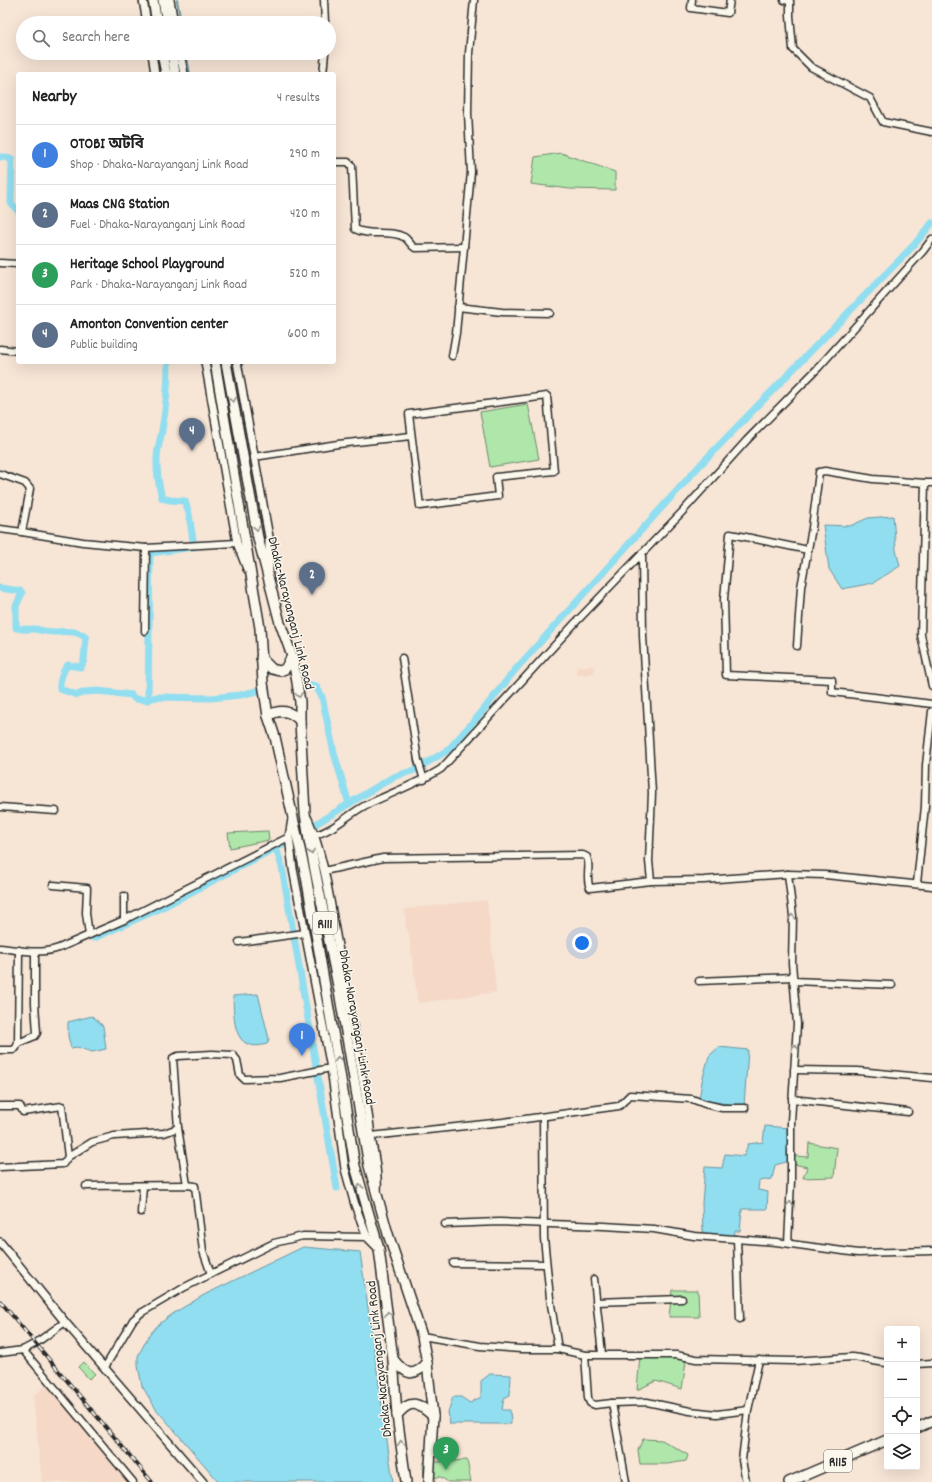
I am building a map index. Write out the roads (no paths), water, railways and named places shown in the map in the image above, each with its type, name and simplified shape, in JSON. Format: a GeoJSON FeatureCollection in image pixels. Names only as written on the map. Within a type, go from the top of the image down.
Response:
{"type":"FeatureCollection","features":[{"type":"Feature","properties":{"kind":"main road"},"geometry":{"type":"LineString","coordinates":[[147,0],[154,16]]}},
{"type":"Feature","properties":{"kind":"main road"},"geometry":{"type":"LineString","coordinates":[[163,0],[166,16]]}},
{"type":"Feature","properties":{"kind":"main road"},"geometry":{"type":"LineString","coordinates":[[163,60],[166,72]]}},
{"type":"Feature","properties":{"kind":"main road"},"geometry":{"type":"LineString","coordinates":[[173,60],[175,72]]}},
{"type":"Feature","properties":{"kind":"main road","name":"Dhaka-Narayanganj Link Road"},"geometry":{"type":"LineString","coordinates":[[215,364],[260,628],[263,683],[268,716],[275,737],[293,814],[316,931],[355,1166],[379,1249],[393,1359],[397,1415],[406,1482]]}},
{"type":"Feature","properties":{"kind":"main road","name":"Dhaka-Narayanganj Link Road"},"geometry":{"type":"LineString","coordinates":[[226,364],[258,538],[280,623],[292,656],[300,702],[305,813],[309,840],[342,1011],[364,1138],[377,1195],[422,1336],[427,1363],[433,1416],[429,1482]]}},
{"type":"Feature","properties":{"kind":"main road"},"geometry":{"type":"LineString","coordinates":[[261,658],[272,670],[280,671],[285,669],[292,656]]}},
{"type":"Feature","properties":{"kind":"main road"},"geometry":{"type":"LineString","coordinates":[[268,716],[276,712],[286,711],[300,721]]}},
{"type":"Feature","properties":{"kind":"main road"},"geometry":{"type":"LineString","coordinates":[[393,1359],[403,1370],[411,1373],[418,1371],[427,1363]]}},
{"type":"Feature","properties":{"kind":"main road"},"geometry":{"type":"LineString","coordinates":[[397,1415],[404,1407],[413,1404],[419,1405],[433,1416]]}},
{"type":"Feature","properties":{"kind":"main road"},"geometry":{"type":"LineString","coordinates":[[920,1427],[932,1421]]}},
{"type":"Feature","properties":{"kind":"main road","name":"R115"},"geometry":{"type":"LineString","coordinates":[[789,1482],[884,1441]]}},
{"type":"Feature","properties":{"kind":"street"},"geometry":{"type":"LineString","coordinates":[[147,0],[147,16]]}},
{"type":"Feature","properties":{"kind":"street"},"geometry":{"type":"LineString","coordinates":[[170,0],[173,16]]}},
{"type":"Feature","properties":{"kind":"street"},"geometry":{"type":"LineString","coordinates":[[324,0],[325,16]]}},
{"type":"Feature","properties":{"kind":"street"},"geometry":{"type":"LineString","coordinates":[[452,356],[456,333],[470,172],[468,113],[469,53],[474,0]]}},
{"type":"Feature","properties":{"kind":"street"},"geometry":{"type":"LineString","coordinates":[[692,0],[692,8],[728,13],[730,0]]}},
{"type":"Feature","properties":{"kind":"street"},"geometry":{"type":"LineString","coordinates":[[784,0],[790,1],[793,49],[811,67],[870,98],[883,122],[932,132]]}},
{"type":"Feature","properties":{"kind":"street"},"geometry":{"type":"LineString","coordinates":[[153,60],[156,72]]}},
{"type":"Feature","properties":{"kind":"street"},"geometry":{"type":"LineString","coordinates":[[181,60],[184,72]]}},
{"type":"Feature","properties":{"kind":"street"},"geometry":{"type":"LineString","coordinates":[[323,72],[324,60]]}},
{"type":"Feature","properties":{"kind":"street"},"geometry":{"type":"LineString","coordinates":[[336,162],[348,162],[352,166],[355,229],[361,232],[402,236],[406,238],[415,248],[464,247]]}},
{"type":"Feature","properties":{"kind":"street"},"geometry":{"type":"LineString","coordinates":[[315,835],[324,833],[364,806],[441,770],[460,751],[576,622],[683,511],[747,440],[818,368],[923,252],[932,239]]}},
{"type":"Feature","properties":{"kind":"street"},"geometry":{"type":"LineString","coordinates":[[0,263],[16,264]]}},
{"type":"Feature","properties":{"kind":"street"},"geometry":{"type":"LineString","coordinates":[[458,307],[502,312],[550,313]]}},
{"type":"Feature","properties":{"kind":"street"},"geometry":{"type":"LineString","coordinates":[[0,349],[16,351]]}},
{"type":"Feature","properties":{"kind":"street"},"geometry":{"type":"LineString","coordinates":[[205,364],[237,543],[252,580]]}},
{"type":"Feature","properties":{"kind":"street"},"geometry":{"type":"LineString","coordinates":[[237,364],[269,537],[269,578]]}},
{"type":"Feature","properties":{"kind":"street"},"geometry":{"type":"LineString","coordinates":[[547,396],[554,472],[496,477],[498,496],[420,506],[411,436],[409,414],[547,396]]}},
{"type":"Feature","properties":{"kind":"street"},"geometry":{"type":"LineString","coordinates":[[254,456],[338,444],[411,436]]}},
{"type":"Feature","properties":{"kind":"street"},"geometry":{"type":"LineString","coordinates":[[797,646],[801,587],[812,528],[819,472],[825,471],[873,479],[929,483],[921,635],[932,686]]}},
{"type":"Feature","properties":{"kind":"street"},"geometry":{"type":"LineString","coordinates":[[0,474],[25,483],[30,489],[22,532]]}},
{"type":"Feature","properties":{"kind":"street"},"geometry":{"type":"LineString","coordinates":[[0,530],[83,542],[146,548],[237,543]]}},
{"type":"Feature","properties":{"kind":"street"},"geometry":{"type":"LineString","coordinates":[[808,550],[730,534],[724,599],[726,675],[832,680],[832,692],[932,704]]}},
{"type":"Feature","properties":{"kind":"street"},"geometry":{"type":"LineString","coordinates":[[145,631],[146,548]]}},
{"type":"Feature","properties":{"kind":"street"},"geometry":{"type":"LineString","coordinates":[[642,553],[643,636],[652,793],[649,861],[651,881]]}},
{"type":"Feature","properties":{"kind":"street"},"geometry":{"type":"LineString","coordinates":[[402,658],[418,760],[424,779]]}},
{"type":"Feature","properties":{"kind":"street"},"geometry":{"type":"LineString","coordinates":[[917,883],[929,765],[932,712]]}},
{"type":"Feature","properties":{"kind":"street"},"geometry":{"type":"LineString","coordinates":[[0,807],[56,811]]}},
{"type":"Feature","properties":{"kind":"street"},"geometry":{"type":"LineString","coordinates":[[305,813],[315,835],[324,871],[366,1097],[378,1180],[377,1195]]}},
{"type":"Feature","properties":{"kind":"street"},"geometry":{"type":"LineString","coordinates":[[293,814],[289,837],[303,933],[331,1068],[345,1169],[355,1205],[367,1237],[379,1249]]}},
{"type":"Feature","properties":{"kind":"street"},"geometry":{"type":"LineString","coordinates":[[0,948],[34,952],[51,950],[124,920],[289,837]]}},
{"type":"Feature","properties":{"kind":"street"},"geometry":{"type":"LineString","coordinates":[[324,871],[383,858],[583,855],[587,857],[589,861],[588,884],[590,888],[651,881],[704,880],[788,874],[825,875],[917,883],[932,886]]}},
{"type":"Feature","properties":{"kind":"street"},"geometry":{"type":"LineString","coordinates":[[788,874],[793,916],[793,979],[797,1024],[791,1122],[791,1181],[788,1243]]}},
{"type":"Feature","properties":{"kind":"street"},"geometry":{"type":"LineString","coordinates":[[53,884],[85,886],[86,913],[89,935]]}},
{"type":"Feature","properties":{"kind":"street"},"geometry":{"type":"LineString","coordinates":[[124,896],[124,920]]}},
{"type":"Feature","properties":{"kind":"street"},"geometry":{"type":"LineString","coordinates":[[238,942],[303,933]]}},
{"type":"Feature","properties":{"kind":"street"},"geometry":{"type":"LineString","coordinates":[[0,1050],[13,1050],[16,1048],[18,1043],[19,950]]}},
{"type":"Feature","properties":{"kind":"street"},"geometry":{"type":"LineString","coordinates":[[18,1043],[35,1036],[36,1033],[34,952]]}},
{"type":"Feature","properties":{"kind":"street"},"geometry":{"type":"LineString","coordinates":[[699,981],[793,979],[892,985]]}},
{"type":"Feature","properties":{"kind":"street"},"geometry":{"type":"LineString","coordinates":[[187,1185],[178,1128],[173,1058],[178,1056],[212,1054],[233,1055],[237,1060],[240,1075],[244,1079],[251,1080],[280,1078],[331,1068]]}},
{"type":"Feature","properties":{"kind":"street"},"geometry":{"type":"LineString","coordinates":[[794,1070],[858,1071],[932,1078]]}},
{"type":"Feature","properties":{"kind":"street"},"geometry":{"type":"LineString","coordinates":[[371,1136],[543,1117],[618,1106],[630,1095],[692,1099],[722,1108],[745,1108]]}},
{"type":"Feature","properties":{"kind":"street"},"geometry":{"type":"LineString","coordinates":[[792,1099],[908,1112]]}},
{"type":"Feature","properties":{"kind":"street"},"geometry":{"type":"LineString","coordinates":[[0,1106],[20,1106],[23,1112],[62,1106],[68,1157]]}},
{"type":"Feature","properties":{"kind":"street"},"geometry":{"type":"LineString","coordinates":[[543,1117],[546,1264],[558,1349]]}},
{"type":"Feature","properties":{"kind":"street"},"geometry":{"type":"LineString","coordinates":[[0,1167],[64,1164],[68,1157],[92,1142],[114,1136],[164,1133],[178,1128]]}},
{"type":"Feature","properties":{"kind":"street"},"geometry":{"type":"LineString","coordinates":[[86,1186],[194,1185],[196,1188],[198,1214],[204,1251],[211,1274]]}},
{"type":"Feature","properties":{"kind":"street"},"geometry":{"type":"LineString","coordinates":[[141,1212],[143,1186]]}},
{"type":"Feature","properties":{"kind":"street"},"geometry":{"type":"LineString","coordinates":[[445,1224],[499,1222],[544,1223],[654,1229],[694,1236],[788,1243],[858,1253],[932,1251]]}},
{"type":"Feature","properties":{"kind":"street"},"geometry":{"type":"LineString","coordinates":[[105,1367],[133,1320],[141,1313],[179,1290],[211,1274],[274,1243],[303,1236],[367,1237]]}},
{"type":"Feature","properties":{"kind":"street"},"geometry":{"type":"LineString","coordinates":[[737,1239],[740,1319]]}},
{"type":"Feature","properties":{"kind":"street"},"geometry":{"type":"LineString","coordinates":[[0,1242],[65,1322],[203,1482]]}},
{"type":"Feature","properties":{"kind":"street"},"geometry":{"type":"LineString","coordinates":[[453,1263],[546,1264]]}},
{"type":"Feature","properties":{"kind":"street"},"geometry":{"type":"LineString","coordinates":[[594,1279],[602,1354]]}},
{"type":"Feature","properties":{"kind":"street"},"geometry":{"type":"LineString","coordinates":[[596,1302],[682,1299]]}},
{"type":"Feature","properties":{"kind":"street"},"geometry":{"type":"LineString","coordinates":[[0,1353],[23,1350],[36,1343],[65,1322]]}},
{"type":"Feature","properties":{"kind":"street"},"geometry":{"type":"LineString","coordinates":[[422,1336],[480,1346],[521,1349],[558,1349],[585,1355],[676,1355],[696,1359],[794,1361],[852,1356],[867,1361],[884,1363]]}},
{"type":"Feature","properties":{"kind":"street"},"geometry":{"type":"LineString","coordinates":[[23,1350],[133,1482]]}},
{"type":"Feature","properties":{"kind":"street"},"geometry":{"type":"LineString","coordinates":[[585,1355],[588,1398],[590,1403],[595,1405],[647,1402],[690,1411],[717,1414],[748,1410]]}},
{"type":"Feature","properties":{"kind":"street"},"geometry":{"type":"LineString","coordinates":[[746,1482],[742,1460],[748,1410],[760,1360]]}},
{"type":"Feature","properties":{"kind":"street"},"geometry":{"type":"LineString","coordinates":[[920,1364],[932,1363]]}},
{"type":"Feature","properties":{"kind":"street"},"geometry":{"type":"LineString","coordinates":[[612,1403],[626,1482]]}},
{"type":"Feature","properties":{"kind":"water"},"geometry":{"type":"Polygon","coordinates":[[[893,516],[896,550],[900,566],[873,583],[842,589],[829,569],[823,525],[850,526],[868,518],[893,516]]]}},
{"type":"Feature","properties":{"kind":"water"},"geometry":{"type":"Polygon","coordinates":[[[258,994],[269,1039],[267,1044],[256,1046],[247,1044],[241,1039],[237,1032],[233,996],[258,994]]]}},
{"type":"Feature","properties":{"kind":"water"},"geometry":{"type":"Polygon","coordinates":[[[92,1016],[103,1026],[106,1049],[92,1052],[77,1047],[71,1048],[68,1036],[68,1022],[92,1016]]]}},
{"type":"Feature","properties":{"kind":"water"},"geometry":{"type":"Polygon","coordinates":[[[719,1047],[748,1050],[744,1106],[699,1100],[702,1081],[709,1056],[719,1047]]]}},
{"type":"Feature","properties":{"kind":"water"},"geometry":{"type":"Polygon","coordinates":[[[765,1126],[789,1128],[790,1161],[775,1165],[772,1179],[759,1181],[758,1190],[768,1192],[767,1209],[742,1209],[740,1231],[735,1231],[734,1237],[703,1233],[702,1203],[705,1167],[722,1168],[725,1154],[744,1156],[748,1144],[763,1142],[765,1126]]]}},
{"type":"Feature","properties":{"kind":"water"},"geometry":{"type":"Polygon","coordinates":[[[303,1247],[360,1252],[393,1482],[219,1482],[156,1409],[142,1386],[138,1366],[138,1356],[149,1335],[159,1324],[204,1295],[303,1247]]]}},
{"type":"Feature","properties":{"kind":"water"},"geometry":{"type":"Polygon","coordinates":[[[490,1374],[511,1375],[510,1395],[504,1398],[502,1410],[510,1410],[511,1424],[450,1424],[448,1412],[453,1397],[461,1397],[470,1403],[481,1397],[481,1381],[490,1374]]]}},
{"type":"Feature","properties":{"kind":"waterway"},"geometry":{"type":"LineString","coordinates":[[177,0],[180,16]]}},
{"type":"Feature","properties":{"kind":"waterway"},"geometry":{"type":"LineString","coordinates":[[187,60],[190,72]]}},
{"type":"Feature","properties":{"kind":"waterway"},"geometry":{"type":"LineString","coordinates":[[0,157],[5,157],[12,160],[11,203],[16,209]]}},
{"type":"Feature","properties":{"kind":"waterway"},"geometry":{"type":"LineString","coordinates":[[314,825],[393,777],[415,770],[448,750],[481,713],[515,670],[702,463],[914,245],[932,223]]}},
{"type":"Feature","properties":{"kind":"waterway"},"geometry":{"type":"LineString","coordinates":[[148,700],[150,553],[194,547],[189,514],[185,501],[162,498],[158,480],[157,455],[166,405],[168,364]]}},
{"type":"Feature","properties":{"kind":"waterway"},"geometry":{"type":"LineString","coordinates":[[0,588],[20,591],[22,593],[16,606],[16,628],[51,632],[74,632],[86,638],[84,660],[81,667],[68,665],[64,670],[60,683],[60,689],[77,695],[85,692],[98,691],[131,695],[135,699],[146,700],[156,697],[211,698],[240,695],[257,691]]}},
{"type":"Feature","properties":{"kind":"waterway"},"geometry":{"type":"LineString","coordinates":[[302,683],[316,686],[322,697],[334,753],[349,804]]}},
{"type":"Feature","properties":{"kind":"waterway"},"geometry":{"type":"LineString","coordinates":[[94,938],[163,907],[285,843]]}},
{"type":"Feature","properties":{"kind":"waterway"},"geometry":{"type":"LineString","coordinates":[[276,848],[282,867],[337,1188]]}},
{"type":"Feature","properties":{"kind":"railway"},"geometry":{"type":"LineString","coordinates":[[0,1301],[152,1482]]}},
{"type":"Feature","properties":{"kind":"place","name":"Amonton Convention center"},"geometry":{"type":"Point","coordinates":[192,451]}},
{"type":"Feature","properties":{"kind":"place","name":"Maas CNG Station"},"geometry":{"type":"Point","coordinates":[312,595]}},
{"type":"Feature","properties":{"kind":"place","name":"OTOBI অটবি"},"geometry":{"type":"Point","coordinates":[302,1056]}},
{"type":"Feature","properties":{"kind":"place","name":"Heritage School Playground"},"geometry":{"type":"Point","coordinates":[446,1470]}}]}
